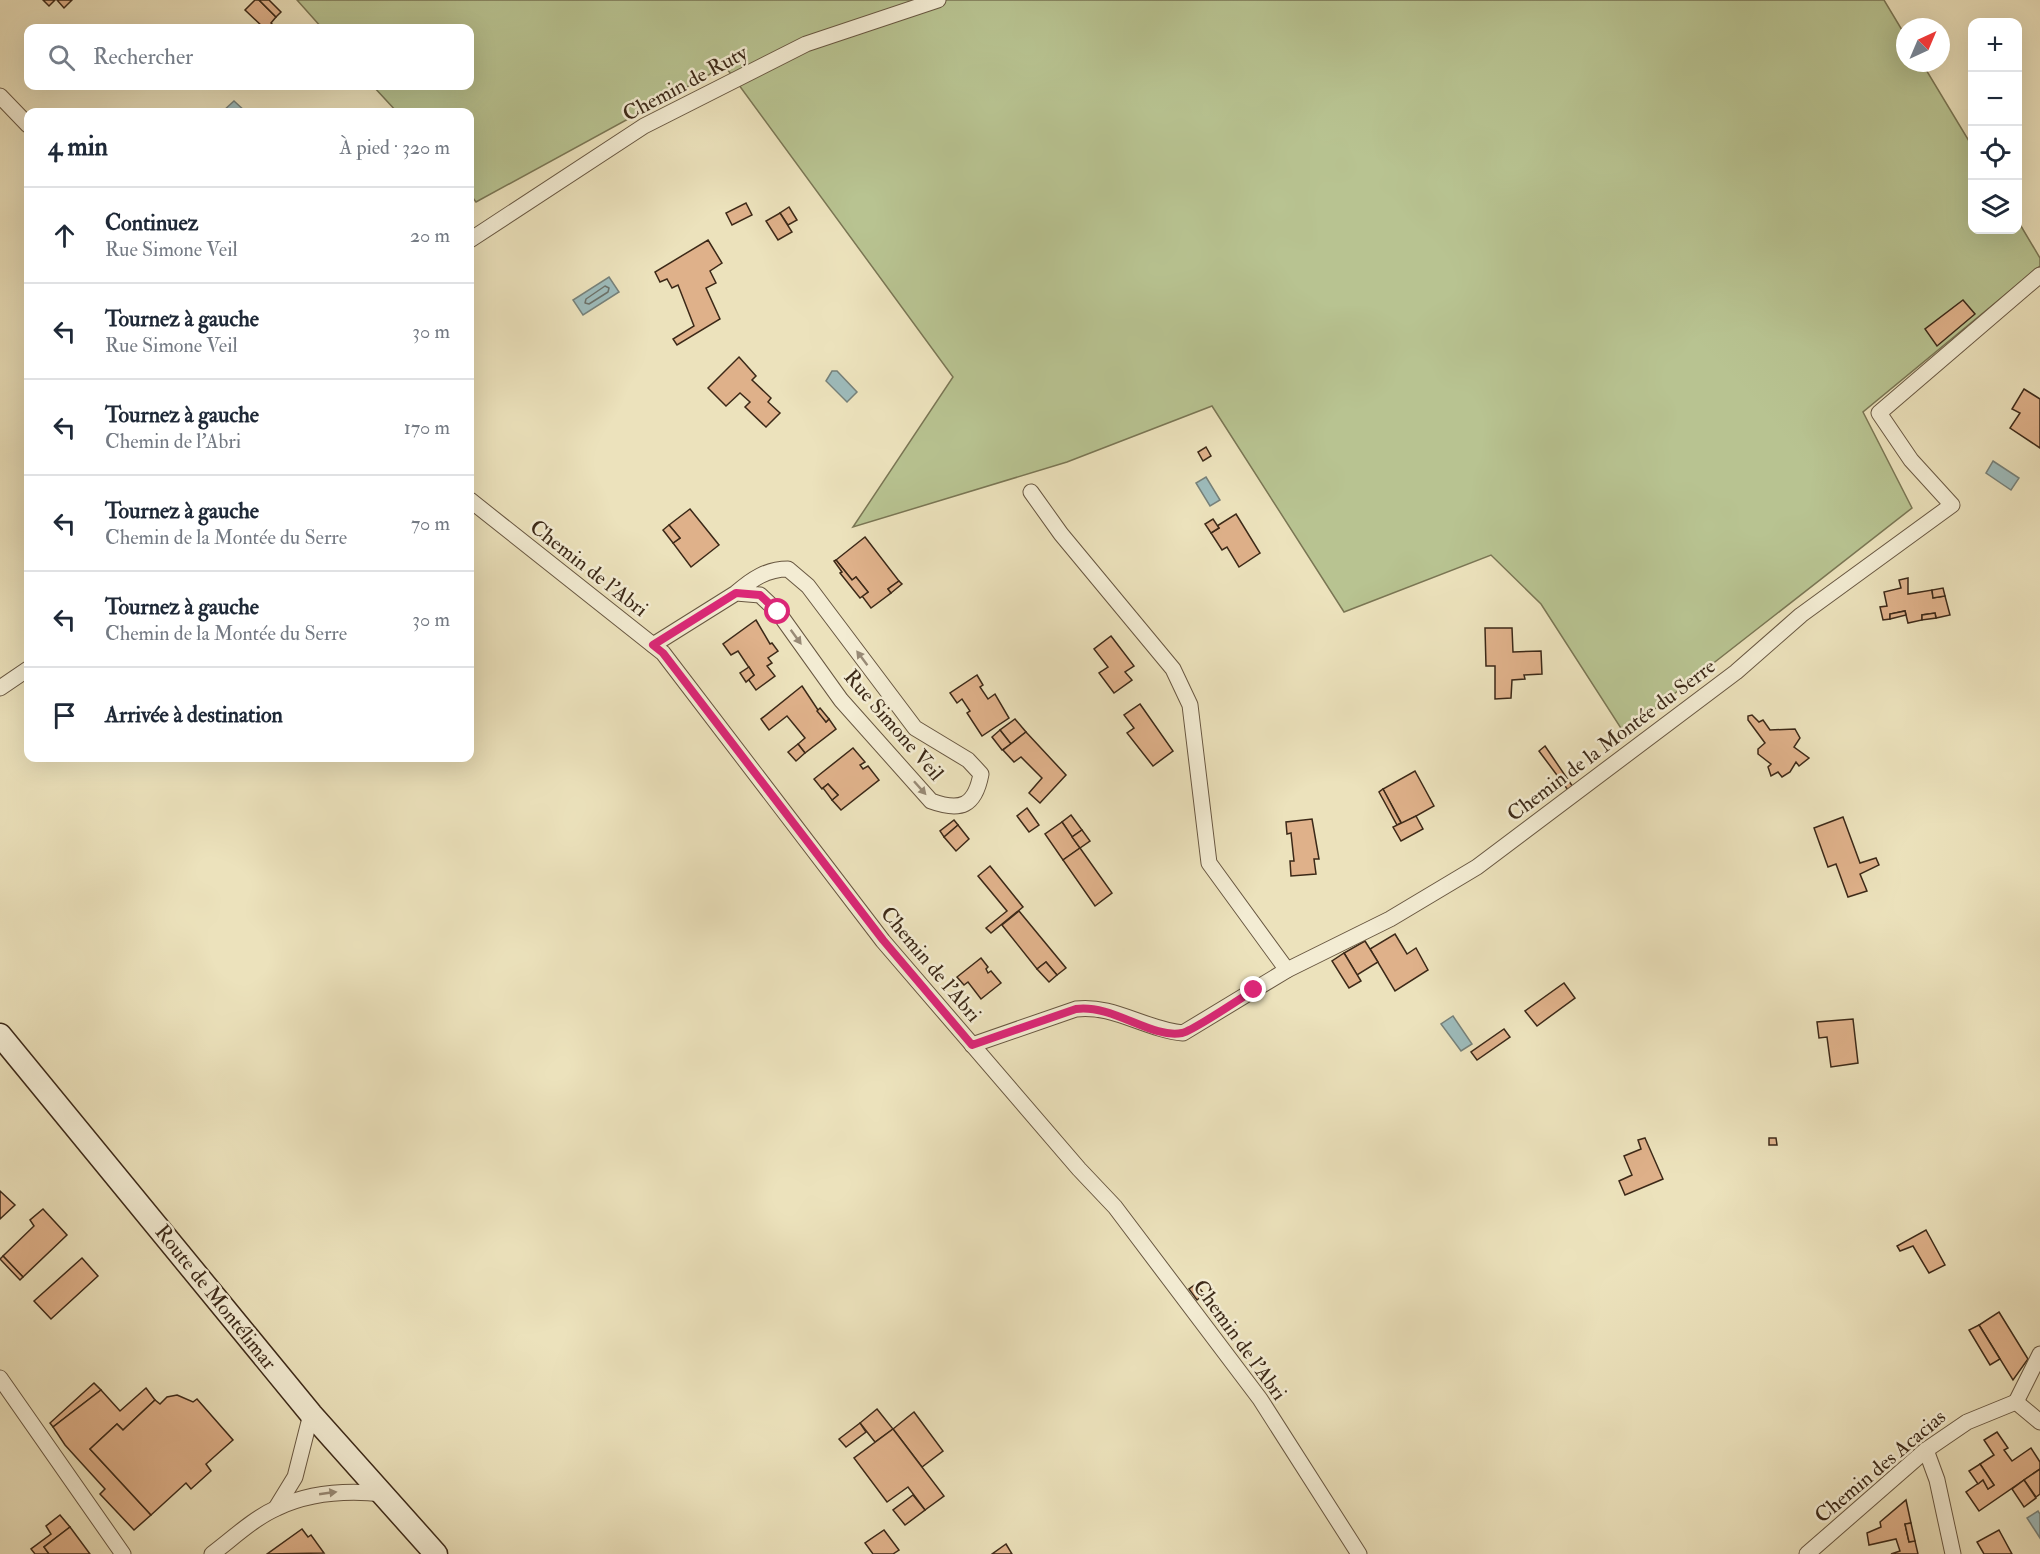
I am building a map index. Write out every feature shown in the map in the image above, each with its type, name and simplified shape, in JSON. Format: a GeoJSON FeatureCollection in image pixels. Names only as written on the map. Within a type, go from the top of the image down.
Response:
{"type":"FeatureCollection","features":[{"type":"Feature","properties":{"kind":"main road","name":"Route de Montélimar"},"geometry":{"type":"LineString","coordinates":[[0,1035],[311,1414],[436,1554]]}},
{"type":"Feature","properties":{"kind":"street","name":"Chemin de Ruty"},"geometry":{"type":"LineString","coordinates":[[474,237],[644,126],[806,44],[938,0]]}},
{"type":"Feature","properties":{"kind":"street"},"geometry":{"type":"LineString","coordinates":[[0,96],[24,121]]}},
{"type":"Feature","properties":{"kind":"street","name":"Chemin de la Montée du Serre"},"geometry":{"type":"LineString","coordinates":[[972,1045],[1076,1009],[1092,1007],[1164,1031],[1183,1033],[1287,970],[1390,919],[1477,867],[1736,672],[1801,615],[1952,505],[1911,460],[1879,413],[2040,274]]}},
{"type":"Feature","properties":{"kind":"street"},"geometry":{"type":"LineString","coordinates":[[1030,492],[1061,534],[1173,669],[1190,705],[1209,862],[1287,970]]}},
{"type":"Feature","properties":{"kind":"street","name":"Chemin de l'Abri"},"geometry":{"type":"LineString","coordinates":[[474,503],[663,653],[883,940],[1114,1207],[1260,1400],[1359,1554]]}},
{"type":"Feature","properties":{"kind":"street","name":"Rue Simone Veil"},"geometry":{"type":"LineString","coordinates":[[653,645],[736,593],[748,582],[773,569],[788,569],[808,586],[915,728],[968,760],[981,774],[978,789],[970,801],[950,808],[931,801],[841,700],[778,612],[760,595],[736,593]]}},
{"type":"Feature","properties":{"kind":"street"},"geometry":{"type":"LineString","coordinates":[[0,688],[24,672]]}},
{"type":"Feature","properties":{"kind":"street"},"geometry":{"type":"LineString","coordinates":[[2040,1354],[2016,1402],[2040,1422]]}},
{"type":"Feature","properties":{"kind":"street"},"geometry":{"type":"LineString","coordinates":[[0,1378],[123,1554]]}},
{"type":"Feature","properties":{"kind":"street","name":"Chemin des Acacias"},"geometry":{"type":"LineString","coordinates":[[1808,1554],[1926,1450],[1967,1422],[2016,1402]]}},
{"type":"Feature","properties":{"kind":"street"},"geometry":{"type":"LineString","coordinates":[[276,1508],[295,1477],[311,1414]]}},
{"type":"Feature","properties":{"kind":"street"},"geometry":{"type":"LineString","coordinates":[[1926,1450],[1937,1480],[1953,1554]]}},
{"type":"Feature","properties":{"kind":"street"},"geometry":{"type":"LineString","coordinates":[[212,1554],[276,1508],[315,1495],[338,1492],[383,1494]]}},
{"type":"Feature","properties":{"kind":"green space"},"geometry":{"type":"Polygon","coordinates":[[[297,0],[1884,0],[1896,20],[1896,72],[1927,72],[1968,139],[1968,234],[2022,234],[2022,228],[2040,258],[2040,266],[1863,412],[1912,508],[1624,733],[1541,604],[1491,555],[1344,612],[1212,406],[1067,462],[853,527],[953,377],[725,66],[476,202],[474,199],[474,108],[393,108],[377,90],[474,90],[474,24],[318,24],[297,0]]]}},
{"type":"Feature","properties":{"kind":"water"},"geometry":{"type":"Polygon","coordinates":[[[234,101],[242,108],[226,108],[234,101]]]}},
{"type":"Feature","properties":{"kind":"water"},"geometry":{"type":"Polygon","coordinates":[[[609,277],[619,292],[583,315],[573,300],[609,277]]]}},
{"type":"Feature","properties":{"kind":"water"},"geometry":{"type":"Polygon","coordinates":[[[832,371],[837,371],[857,392],[847,402],[826,381],[832,371]]]}},
{"type":"Feature","properties":{"kind":"water"},"geometry":{"type":"Polygon","coordinates":[[[1993,461],[2019,478],[2011,490],[1986,473],[1993,461]]]}},
{"type":"Feature","properties":{"kind":"water"},"geometry":{"type":"Polygon","coordinates":[[[1206,477],[1220,500],[1210,506],[1196,483],[1206,477]]]}},
{"type":"Feature","properties":{"kind":"water"},"geometry":{"type":"Polygon","coordinates":[[[1453,1016],[1472,1044],[1461,1051],[1441,1024],[1453,1016]]]}},
{"type":"Feature","properties":{"kind":"water"},"geometry":{"type":"Polygon","coordinates":[[[2038,1511],[2040,1514],[2040,1538],[2027,1518],[2038,1511]]]}},
{"type":"Feature","properties":{"kind":"building"},"geometry":{"type":"Polygon","coordinates":[[[43,0],[55,0],[49,6],[43,0]]]}},
{"type":"Feature","properties":{"kind":"building"},"geometry":{"type":"Polygon","coordinates":[[[57,0],[72,0],[64,8],[57,0]]]}},
{"type":"Feature","properties":{"kind":"building"},"geometry":{"type":"Polygon","coordinates":[[[255,0],[259,0],[276,17],[272,24],[260,24],[245,10],[255,0]]]}},
{"type":"Feature","properties":{"kind":"building"},"geometry":{"type":"Polygon","coordinates":[[[259,0],[269,0],[281,12],[276,17],[259,0]]]}},
{"type":"Feature","properties":{"kind":"building"},"geometry":{"type":"Polygon","coordinates":[[[746,203],[752,215],[732,225],[726,213],[746,203]]]}},
{"type":"Feature","properties":{"kind":"building"},"geometry":{"type":"Polygon","coordinates":[[[789,207],[797,220],[788,225],[780,213],[789,207]]]}},
{"type":"Feature","properties":{"kind":"building"},"geometry":{"type":"Polygon","coordinates":[[[780,213],[792,232],[778,240],[766,221],[780,213]]]}},
{"type":"Feature","properties":{"kind":"building"},"geometry":{"type":"Polygon","coordinates":[[[708,240],[722,263],[710,271],[716,283],[706,288],[720,319],[677,345],[673,339],[694,326],[678,285],[672,288],[667,279],[660,282],[655,272],[708,240]]]}},
{"type":"Feature","properties":{"kind":"building"},"geometry":{"type":"Polygon","coordinates":[[[1963,300],[1975,314],[1937,346],[1925,329],[1963,300]]]}},
{"type":"Feature","properties":{"kind":"building"},"geometry":{"type":"Polygon","coordinates":[[[739,357],[756,376],[752,380],[771,398],[768,402],[780,413],[766,427],[745,407],[750,402],[740,393],[726,406],[708,388],[739,357]]]}},
{"type":"Feature","properties":{"kind":"building"},"geometry":{"type":"Polygon","coordinates":[[[2024,389],[2040,399],[2040,448],[2010,428],[2020,413],[2012,409],[2024,389]]]}},
{"type":"Feature","properties":{"kind":"building"},"geometry":{"type":"Polygon","coordinates":[[[1206,447],[1211,456],[1203,461],[1198,452],[1206,447]]]}},
{"type":"Feature","properties":{"kind":"building"},"geometry":{"type":"Polygon","coordinates":[[[690,509],[719,545],[691,567],[673,543],[680,538],[669,525],[690,509]]]}},
{"type":"Feature","properties":{"kind":"building"},"geometry":{"type":"Polygon","coordinates":[[[1236,514],[1260,553],[1239,567],[1227,547],[1222,550],[1211,533],[1219,528],[1217,526],[1236,514]]]}},
{"type":"Feature","properties":{"kind":"building"},"geometry":{"type":"Polygon","coordinates":[[[1213,519],[1219,528],[1211,533],[1205,524],[1213,519]]]}},
{"type":"Feature","properties":{"kind":"building"},"geometry":{"type":"Polygon","coordinates":[[[669,525],[680,538],[673,543],[663,530],[669,525]]]}},
{"type":"Feature","properties":{"kind":"building"},"geometry":{"type":"Polygon","coordinates":[[[865,537],[899,581],[888,589],[891,593],[871,608],[862,596],[868,592],[856,577],[852,580],[836,560],[865,537]]]}},
{"type":"Feature","properties":{"kind":"building"},"geometry":{"type":"Polygon","coordinates":[[[836,560],[852,580],[856,577],[868,592],[860,598],[840,573],[842,572],[834,561],[836,560]]]}},
{"type":"Feature","properties":{"kind":"building"},"geometry":{"type":"Polygon","coordinates":[[[1908,578],[1908,594],[1932,590],[1933,598],[1945,596],[1950,615],[1936,618],[1935,613],[1922,615],[1922,620],[1908,623],[1905,611],[1890,614],[1890,619],[1883,620],[1880,607],[1887,606],[1884,592],[1901,588],[1899,580],[1908,578]]]}},
{"type":"Feature","properties":{"kind":"building"},"geometry":{"type":"Polygon","coordinates":[[[899,581],[902,584],[891,593],[888,589],[899,581]]]}},
{"type":"Feature","properties":{"kind":"building"},"geometry":{"type":"Polygon","coordinates":[[[1943,588],[1945,596],[1933,598],[1932,590],[1943,588]]]}},
{"type":"Feature","properties":{"kind":"building"},"geometry":{"type":"Polygon","coordinates":[[[1905,611],[1906,615],[1890,619],[1890,614],[1905,611]]]}},
{"type":"Feature","properties":{"kind":"building"},"geometry":{"type":"Polygon","coordinates":[[[1935,613],[1936,618],[1922,620],[1922,615],[1935,613]]]}},
{"type":"Feature","properties":{"kind":"building"},"geometry":{"type":"Polygon","coordinates":[[[756,620],[770,644],[772,643],[778,651],[768,658],[772,663],[767,666],[775,676],[756,690],[748,679],[754,675],[738,651],[731,655],[723,644],[756,620]]]}},
{"type":"Feature","properties":{"kind":"building"},"geometry":{"type":"Polygon","coordinates":[[[1485,628],[1512,628],[1513,652],[1541,651],[1542,674],[1524,675],[1525,679],[1512,680],[1511,698],[1495,699],[1495,666],[1486,666],[1485,628]]]}},
{"type":"Feature","properties":{"kind":"building"},"geometry":{"type":"Polygon","coordinates":[[[1111,636],[1134,666],[1125,672],[1132,680],[1114,693],[1099,673],[1108,667],[1094,649],[1111,636]]]}},
{"type":"Feature","properties":{"kind":"building"},"geometry":{"type":"Polygon","coordinates":[[[749,667],[754,675],[746,682],[740,673],[749,667]]]}},
{"type":"Feature","properties":{"kind":"building"},"geometry":{"type":"Polygon","coordinates":[[[977,675],[983,685],[980,687],[988,699],[995,694],[1009,718],[982,736],[967,713],[970,711],[962,699],[957,703],[950,693],[977,675]]]}},
{"type":"Feature","properties":{"kind":"building"},"geometry":{"type":"Polygon","coordinates":[[[802,686],[826,722],[829,719],[836,729],[805,753],[798,744],[805,738],[787,716],[769,730],[761,719],[802,686]]]}},
{"type":"Feature","properties":{"kind":"building"},"geometry":{"type":"Polygon","coordinates":[[[1140,704],[1173,751],[1153,766],[1127,733],[1134,728],[1124,715],[1140,704]]]}},
{"type":"Feature","properties":{"kind":"building"},"geometry":{"type":"Polygon","coordinates":[[[820,708],[829,719],[826,722],[817,711],[820,708]]]}},
{"type":"Feature","properties":{"kind":"building"},"geometry":{"type":"Polygon","coordinates":[[[1752,715],[1759,722],[1763,720],[1770,730],[1795,729],[1800,738],[1794,747],[1809,758],[1799,766],[1796,762],[1790,772],[1782,777],[1778,772],[1771,776],[1768,767],[1771,764],[1758,754],[1758,749],[1765,743],[1748,720],[1748,716],[1752,715]]]}},
{"type":"Feature","properties":{"kind":"building"},"geometry":{"type":"Polygon","coordinates":[[[1015,719],[1026,732],[1011,744],[1000,730],[1015,719]]]}},
{"type":"Feature","properties":{"kind":"building"},"geometry":{"type":"Polygon","coordinates":[[[1000,730],[1011,744],[1002,750],[992,737],[1000,730]]]}},
{"type":"Feature","properties":{"kind":"building"},"geometry":{"type":"Polygon","coordinates":[[[1026,732],[1066,775],[1040,803],[1029,793],[1042,778],[1021,757],[1014,762],[1003,750],[1026,732]]]}},
{"type":"Feature","properties":{"kind":"building"},"geometry":{"type":"Polygon","coordinates":[[[798,744],[805,753],[796,761],[788,752],[798,744]]]}},
{"type":"Feature","properties":{"kind":"building"},"geometry":{"type":"Polygon","coordinates":[[[1545,746],[1573,787],[1568,790],[1539,751],[1545,746]]]}},
{"type":"Feature","properties":{"kind":"building"},"geometry":{"type":"Polygon","coordinates":[[[853,748],[865,762],[860,765],[863,769],[868,766],[879,780],[841,810],[832,800],[838,795],[828,784],[822,789],[814,779],[853,748]]]}},
{"type":"Feature","properties":{"kind":"building"},"geometry":{"type":"Polygon","coordinates":[[[1415,771],[1434,806],[1402,824],[1383,789],[1415,771]]]}},
{"type":"Feature","properties":{"kind":"building"},"geometry":{"type":"Polygon","coordinates":[[[828,784],[838,795],[832,800],[823,788],[828,784]]]}},
{"type":"Feature","properties":{"kind":"building"},"geometry":{"type":"Polygon","coordinates":[[[1383,789],[1401,823],[1397,825],[1379,792],[1383,789]]]}},
{"type":"Feature","properties":{"kind":"building"},"geometry":{"type":"Polygon","coordinates":[[[1027,808],[1039,825],[1029,832],[1017,816],[1027,808]]]}},
{"type":"Feature","properties":{"kind":"building"},"geometry":{"type":"Polygon","coordinates":[[[1071,815],[1082,830],[1072,837],[1062,822],[1071,815]]]}},
{"type":"Feature","properties":{"kind":"building"},"geometry":{"type":"Polygon","coordinates":[[[1416,816],[1423,829],[1401,841],[1393,827],[1416,816]]]}},
{"type":"Feature","properties":{"kind":"building"},"geometry":{"type":"Polygon","coordinates":[[[1843,817],[1860,863],[1876,858],[1879,865],[1860,874],[1867,891],[1848,897],[1836,864],[1828,867],[1814,828],[1843,817]]]}},
{"type":"Feature","properties":{"kind":"building"},"geometry":{"type":"Polygon","coordinates":[[[1312,819],[1319,859],[1314,859],[1316,874],[1291,876],[1290,861],[1294,861],[1291,833],[1287,834],[1286,822],[1312,819]]]}},
{"type":"Feature","properties":{"kind":"building"},"geometry":{"type":"Polygon","coordinates":[[[954,820],[958,825],[944,837],[940,831],[954,820]]]}},
{"type":"Feature","properties":{"kind":"building"},"geometry":{"type":"Polygon","coordinates":[[[1062,822],[1080,848],[1063,860],[1045,834],[1062,822]]]}},
{"type":"Feature","properties":{"kind":"building"},"geometry":{"type":"Polygon","coordinates":[[[958,825],[969,839],[956,851],[944,837],[958,825]]]}},
{"type":"Feature","properties":{"kind":"building"},"geometry":{"type":"Polygon","coordinates":[[[1082,830],[1090,841],[1080,848],[1072,837],[1082,830]]]}},
{"type":"Feature","properties":{"kind":"building"},"geometry":{"type":"Polygon","coordinates":[[[1080,848],[1112,893],[1095,906],[1063,860],[1080,848]]]}},
{"type":"Feature","properties":{"kind":"building"},"geometry":{"type":"Polygon","coordinates":[[[990,866],[1023,907],[991,933],[986,928],[1007,911],[978,876],[990,866]]]}},
{"type":"Feature","properties":{"kind":"building"},"geometry":{"type":"Polygon","coordinates":[[[1019,911],[1066,968],[1057,975],[1046,962],[1037,969],[1002,925],[1019,911]]]}},
{"type":"Feature","properties":{"kind":"building"},"geometry":{"type":"Polygon","coordinates":[[[1395,934],[1407,954],[1416,948],[1428,970],[1395,991],[1370,949],[1395,934]]]}},
{"type":"Feature","properties":{"kind":"building"},"geometry":{"type":"Polygon","coordinates":[[[1365,941],[1378,962],[1357,975],[1344,953],[1365,941]]]}},
{"type":"Feature","properties":{"kind":"building"},"geometry":{"type":"Polygon","coordinates":[[[1344,953],[1361,981],[1349,988],[1332,961],[1344,953]]]}},
{"type":"Feature","properties":{"kind":"building"},"geometry":{"type":"Polygon","coordinates":[[[981,958],[988,967],[986,969],[988,973],[991,971],[1001,983],[981,999],[968,982],[964,985],[957,977],[981,958]]]}},
{"type":"Feature","properties":{"kind":"building"},"geometry":{"type":"Polygon","coordinates":[[[1046,962],[1057,975],[1049,982],[1037,969],[1046,962]]]}},
{"type":"Feature","properties":{"kind":"building"},"geometry":{"type":"Polygon","coordinates":[[[1564,983],[1575,998],[1537,1026],[1525,1011],[1564,983]]]}},
{"type":"Feature","properties":{"kind":"building"},"geometry":{"type":"Polygon","coordinates":[[[1853,1019],[1858,1063],[1831,1067],[1827,1037],[1819,1038],[1817,1022],[1853,1019]]]}},
{"type":"Feature","properties":{"kind":"building"},"geometry":{"type":"Polygon","coordinates":[[[1504,1029],[1510,1037],[1477,1060],[1471,1052],[1504,1029]]]}},
{"type":"Feature","properties":{"kind":"building"},"geometry":{"type":"Polygon","coordinates":[[[1645,1138],[1663,1179],[1625,1195],[1619,1181],[1632,1175],[1624,1156],[1641,1149],[1638,1140],[1645,1138]]]}},
{"type":"Feature","properties":{"kind":"building"},"geometry":{"type":"Polygon","coordinates":[[[1769,1138],[1776,1138],[1777,1145],[1769,1145],[1769,1138]]]}},
{"type":"Feature","properties":{"kind":"building"},"geometry":{"type":"Polygon","coordinates":[[[0,1191],[15,1205],[0,1219],[0,1191]]]}},
{"type":"Feature","properties":{"kind":"building"},"geometry":{"type":"Polygon","coordinates":[[[43,1209],[67,1235],[23,1277],[3,1256],[34,1226],[30,1220],[43,1209]]]}},
{"type":"Feature","properties":{"kind":"building"},"geometry":{"type":"Polygon","coordinates":[[[1926,1230],[1945,1265],[1929,1273],[1913,1246],[1900,1251],[1897,1246],[1926,1230]]]}},
{"type":"Feature","properties":{"kind":"building"},"geometry":{"type":"Polygon","coordinates":[[[3,1256],[23,1277],[20,1280],[0,1259],[3,1256]]]}},
{"type":"Feature","properties":{"kind":"building"},"geometry":{"type":"Polygon","coordinates":[[[82,1258],[98,1276],[51,1319],[34,1301],[82,1258]]]}},
{"type":"Feature","properties":{"kind":"building"},"geometry":{"type":"Polygon","coordinates":[[[1196,1284],[1204,1294],[1197,1300],[1189,1289],[1196,1284]]]}},
{"type":"Feature","properties":{"kind":"building"},"geometry":{"type":"Polygon","coordinates":[[[1999,1312],[2028,1359],[2013,1380],[1979,1325],[1999,1312]]]}},
{"type":"Feature","properties":{"kind":"building"},"geometry":{"type":"Polygon","coordinates":[[[1979,1325],[2000,1359],[1990,1365],[1969,1330],[1979,1325]]]}},
{"type":"Feature","properties":{"kind":"building"},"geometry":{"type":"Polygon","coordinates":[[[94,1383],[101,1390],[53,1427],[50,1423],[94,1383]]]}},
{"type":"Feature","properties":{"kind":"building"},"geometry":{"type":"Polygon","coordinates":[[[146,1388],[155,1400],[123,1430],[117,1424],[90,1449],[151,1515],[134,1530],[100,1494],[105,1489],[65,1445],[53,1427],[101,1390],[120,1411],[146,1388]]]}},
{"type":"Feature","properties":{"kind":"building"},"geometry":{"type":"Polygon","coordinates":[[[177,1395],[193,1402],[197,1399],[233,1440],[206,1464],[211,1471],[191,1489],[186,1483],[151,1515],[90,1449],[117,1424],[123,1430],[155,1400],[160,1404],[167,1397],[177,1395]]]}},
{"type":"Feature","properties":{"kind":"building"},"geometry":{"type":"Polygon","coordinates":[[[877,1409],[893,1429],[875,1442],[860,1423],[877,1409]]]}},
{"type":"Feature","properties":{"kind":"building"},"geometry":{"type":"Polygon","coordinates":[[[914,1412],[943,1451],[922,1467],[893,1429],[914,1412]]]}},
{"type":"Feature","properties":{"kind":"building"},"geometry":{"type":"Polygon","coordinates":[[[860,1423],[866,1432],[846,1447],[839,1439],[860,1423]]]}},
{"type":"Feature","properties":{"kind":"building"},"geometry":{"type":"Polygon","coordinates":[[[893,1429],[944,1496],[925,1510],[908,1487],[887,1502],[854,1458],[893,1429]]]}},
{"type":"Feature","properties":{"kind":"building"},"geometry":{"type":"Polygon","coordinates":[[[1997,1432],[2008,1448],[2004,1450],[2012,1461],[2031,1448],[2040,1462],[2040,1469],[1979,1511],[1966,1492],[1983,1480],[1988,1489],[1994,1485],[1980,1464],[1994,1455],[1984,1440],[1997,1432]]]}},
{"type":"Feature","properties":{"kind":"building"},"geometry":{"type":"Polygon","coordinates":[[[1980,1464],[1994,1485],[1988,1489],[1983,1480],[1978,1484],[1969,1471],[1980,1464]]]}},
{"type":"Feature","properties":{"kind":"building"},"geometry":{"type":"Polygon","coordinates":[[[2040,1469],[2040,1494],[2036,1497],[2024,1480],[2040,1469]]]}},
{"type":"Feature","properties":{"kind":"building"},"geometry":{"type":"Polygon","coordinates":[[[2024,1480],[2036,1498],[2024,1507],[2012,1489],[2024,1480]]]}},
{"type":"Feature","properties":{"kind":"building"},"geometry":{"type":"Polygon","coordinates":[[[913,1495],[925,1510],[905,1525],[893,1510],[913,1495]]]}},
{"type":"Feature","properties":{"kind":"building"},"geometry":{"type":"Polygon","coordinates":[[[1906,1500],[1911,1523],[1905,1524],[1909,1542],[1915,1541],[1918,1554],[1891,1554],[1900,1551],[1896,1539],[1869,1545],[1867,1533],[1881,1527],[1880,1522],[1906,1500]]]}},
{"type":"Feature","properties":{"kind":"building"},"geometry":{"type":"Polygon","coordinates":[[[60,1515],[70,1527],[44,1547],[49,1554],[35,1554],[31,1549],[51,1534],[46,1526],[60,1515]]]}},
{"type":"Feature","properties":{"kind":"building"},"geometry":{"type":"Polygon","coordinates":[[[1911,1523],[1915,1541],[1909,1542],[1905,1524],[1911,1523]]]}},
{"type":"Feature","properties":{"kind":"building"},"geometry":{"type":"Polygon","coordinates":[[[70,1527],[90,1554],[49,1554],[44,1547],[70,1527]]]}},
{"type":"Feature","properties":{"kind":"building"},"geometry":{"type":"Polygon","coordinates":[[[302,1529],[308,1537],[311,1535],[324,1553],[267,1554],[302,1529]]]}},
{"type":"Feature","properties":{"kind":"building"},"geometry":{"type":"Polygon","coordinates":[[[884,1530],[899,1550],[893,1554],[873,1554],[865,1543],[884,1530]]]}},
{"type":"Feature","properties":{"kind":"building"},"geometry":{"type":"Polygon","coordinates":[[[1999,1530],[2012,1554],[1984,1554],[1977,1542],[1999,1530]]]}},
{"type":"Feature","properties":{"kind":"building"},"geometry":{"type":"Polygon","coordinates":[[[1006,1544],[1012,1554],[992,1554],[1006,1544]]]}},
{"type":"Feature","properties":{"kind":"route"},"geometry":{"type":"LineString","coordinates":[[778,612],[760,595],[736,593],[653,645],[663,653],[883,940],[972,1045],[1076,1009],[1092,1007],[1164,1031],[1183,1033],[1254,990]]}}]}
